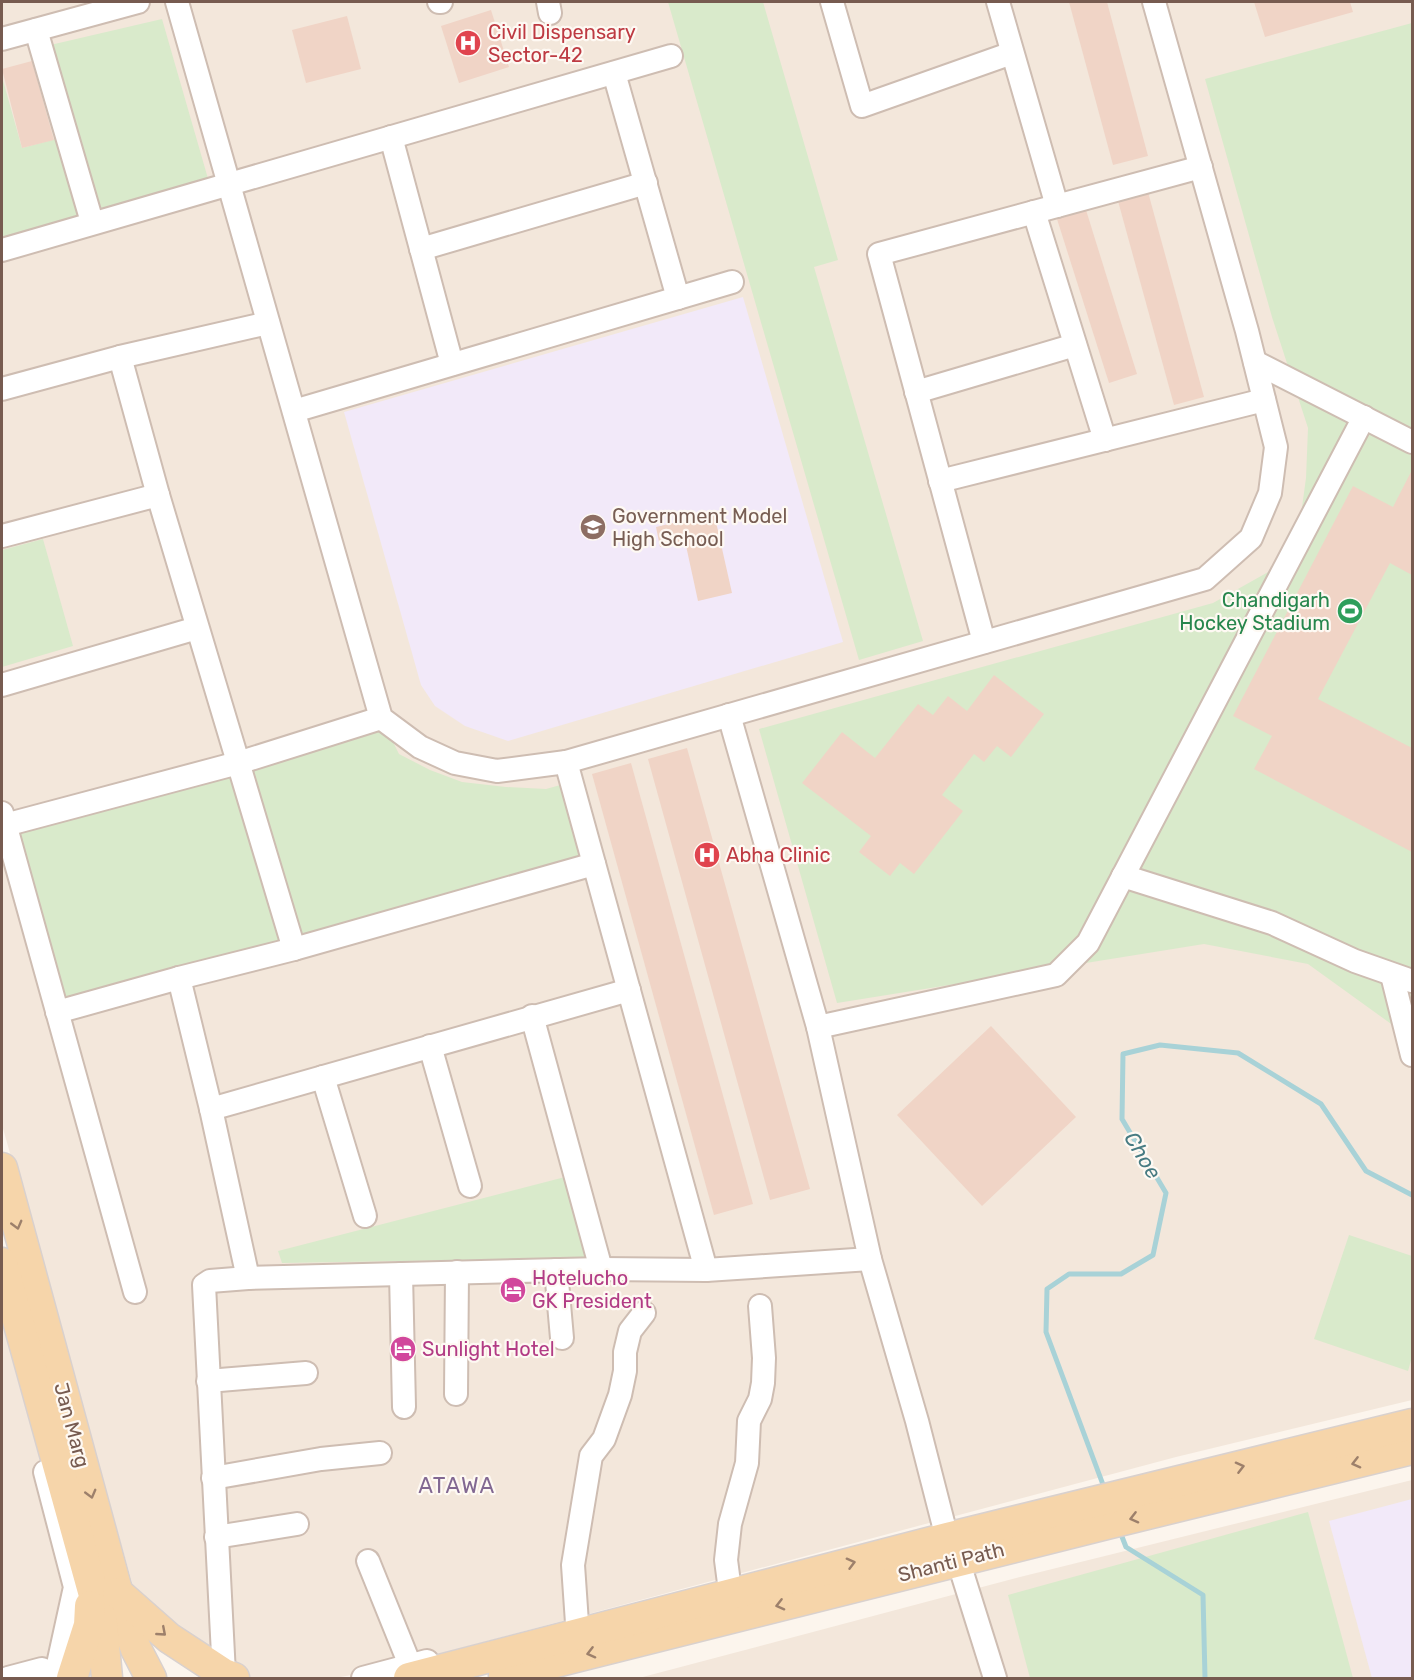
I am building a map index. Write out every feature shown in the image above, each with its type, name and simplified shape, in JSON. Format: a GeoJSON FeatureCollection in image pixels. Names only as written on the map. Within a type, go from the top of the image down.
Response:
{"type":"FeatureCollection","features":[{"type":"Feature","properties":{"kind":"main road","name":"Jan Marg"},"geometry":{"type":"LineString","coordinates":[[2,1168],[105,1590],[102,1624],[107,1678]]}},
{"type":"Feature","properties":{"kind":"main road","name":"Jan Marg"},"geometry":{"type":"LineString","coordinates":[[2,1263],[105,1590],[151,1678]]}},
{"type":"Feature","properties":{"kind":"main road","name":"Shanti Path"},"geometry":{"type":"LineString","coordinates":[[1187,1493],[1413,1425]]}},
{"type":"Feature","properties":{"kind":"main road","name":"Shanti Path"},"geometry":{"type":"LineString","coordinates":[[491,1678],[953,1549],[1187,1493],[1413,1449]]}},
{"type":"Feature","properties":{"kind":"main road","name":"Shanti Path"},"geometry":{"type":"LineString","coordinates":[[409,1672],[822,1571],[953,1549]]}},
{"type":"Feature","properties":{"kind":"main road"},"geometry":{"type":"LineString","coordinates":[[72,1678],[89,1625],[105,1590],[169,1638],[229,1676]]}},
{"type":"Feature","properties":{"kind":"street"},"geometry":{"type":"LineString","coordinates":[[2,39],[138,2]]}},
{"type":"Feature","properties":{"kind":"street"},"geometry":{"type":"LineString","coordinates":[[177,2],[381,718],[420,747],[455,763],[497,771],[566,762],[1205,579],[1251,538],[1270,493],[1276,447],[1255,362],[1154,2]]}},
{"type":"Feature","properties":{"kind":"street"},"geometry":{"type":"LineString","coordinates":[[832,2],[862,106],[1012,53]]}},
{"type":"Feature","properties":{"kind":"street"},"geometry":{"type":"LineString","coordinates":[[998,2],[1057,206]]}},
{"type":"Feature","properties":{"kind":"street"},"geometry":{"type":"LineString","coordinates":[[36,30],[92,222]]}},
{"type":"Feature","properties":{"kind":"street"},"geometry":{"type":"LineString","coordinates":[[2,249],[671,56]]}},
{"type":"Feature","properties":{"kind":"street"},"geometry":{"type":"LineString","coordinates":[[614,73],[678,298]]}},
{"type":"Feature","properties":{"kind":"street"},"geometry":{"type":"LineString","coordinates":[[392,137],[452,364]]}},
{"type":"Feature","properties":{"kind":"street"},"geometry":{"type":"LineString","coordinates":[[984,642],[879,254],[1201,167]]}},
{"type":"Feature","properties":{"kind":"street"},"geometry":{"type":"LineString","coordinates":[[421,249],[646,183]]}},
{"type":"Feature","properties":{"kind":"street"},"geometry":{"type":"LineString","coordinates":[[1034,212],[1105,440]]}},
{"type":"Feature","properties":{"kind":"street"},"geometry":{"type":"LineString","coordinates":[[294,411],[732,282]]}},
{"type":"Feature","properties":{"kind":"street"},"geometry":{"type":"LineString","coordinates":[[2,389],[120,357],[268,323]]}},
{"type":"Feature","properties":{"kind":"street"},"geometry":{"type":"LineString","coordinates":[[916,392],[1075,345]]}},
{"type":"Feature","properties":{"kind":"street"},"geometry":{"type":"LineString","coordinates":[[120,357],[197,628],[294,949]]}},
{"type":"Feature","properties":{"kind":"street"},"geometry":{"type":"LineString","coordinates":[[1255,362],[1413,442]]}},
{"type":"Feature","properties":{"kind":"street"},"geometry":{"type":"LineString","coordinates":[[940,481],[1264,400]]}},
{"type":"Feature","properties":{"kind":"street"},"geometry":{"type":"LineString","coordinates":[[818,1027],[1056,975],[1088,943],[1364,417]]}},
{"type":"Feature","properties":{"kind":"street"},"geometry":{"type":"LineString","coordinates":[[2,536],[158,495]]}},
{"type":"Feature","properties":{"kind":"street"},"geometry":{"type":"LineString","coordinates":[[2,685],[197,628]]}},
{"type":"Feature","properties":{"kind":"street"},"geometry":{"type":"LineString","coordinates":[[729,715],[818,1027],[870,1259],[953,1549],[995,1678]]}},
{"type":"Feature","properties":{"kind":"street"},"geometry":{"type":"LineString","coordinates":[[135,1292],[3,819],[238,763],[381,718]]}},
{"type":"Feature","properties":{"kind":"street"},"geometry":{"type":"LineString","coordinates":[[566,762],[706,1270]]}},
{"type":"Feature","properties":{"kind":"street"},"geometry":{"type":"LineString","coordinates":[[57,1012],[294,949],[594,864]]}},
{"type":"Feature","properties":{"kind":"street"},"geometry":{"type":"LineString","coordinates":[[1123,876],[1272,923],[1355,961],[1402,978],[1413,1055]]}},
{"type":"Feature","properties":{"kind":"street"},"geometry":{"type":"LineString","coordinates":[[178,978],[211,1109],[248,1278]]}},
{"type":"Feature","properties":{"kind":"street"},"geometry":{"type":"LineString","coordinates":[[211,1109],[629,990]]}},
{"type":"Feature","properties":{"kind":"street"},"geometry":{"type":"LineString","coordinates":[[532,1017],[601,1269]]}},
{"type":"Feature","properties":{"kind":"street"},"geometry":{"type":"LineString","coordinates":[[430,1046],[470,1186]]}},
{"type":"Feature","properties":{"kind":"street"},"geometry":{"type":"LineString","coordinates":[[323,1077],[365,1215]]}},
{"type":"Feature","properties":{"kind":"street"},"geometry":{"type":"LineString","coordinates":[[229,1676],[216,1537],[208,1381],[204,1285],[210,1281],[457,1272],[601,1269],[706,1270],[870,1259]]}},
{"type":"Feature","properties":{"kind":"street"},"geometry":{"type":"LineString","coordinates":[[556,1270],[562,1338]]}},
{"type":"Feature","properties":{"kind":"street"},"geometry":{"type":"LineString","coordinates":[[456,1394],[457,1272]]}},
{"type":"Feature","properties":{"kind":"street"},"geometry":{"type":"LineString","coordinates":[[401,1274],[404,1407]]}},
{"type":"Feature","properties":{"kind":"street"},"geometry":{"type":"LineString","coordinates":[[729,1583],[726,1560],[730,1524],[747,1463],[749,1421],[760,1399],[763,1383],[764,1358],[760,1306]]}},
{"type":"Feature","properties":{"kind":"street"},"geometry":{"type":"LineString","coordinates":[[2,1309],[75,1587],[49,1674],[8,1678]]}},
{"type":"Feature","properties":{"kind":"street"},"geometry":{"type":"LineString","coordinates":[[577,1623],[573,1565],[591,1456],[604,1439],[620,1395],[630,1331],[644,1313]]}},
{"type":"Feature","properties":{"kind":"street"},"geometry":{"type":"LineString","coordinates":[[208,1381],[306,1373]]}},
{"type":"Feature","properties":{"kind":"street"},"geometry":{"type":"LineString","coordinates":[[213,1478],[321,1459],[380,1453]]}},
{"type":"Feature","properties":{"kind":"street"},"geometry":{"type":"LineString","coordinates":[[216,1537],[297,1524]]}},
{"type":"Feature","properties":{"kind":"street"},"geometry":{"type":"LineString","coordinates":[[368,1561],[409,1672]]}},
{"type":"Feature","properties":{"kind":"street"},"geometry":{"type":"LineString","coordinates":[[363,1678],[409,1672],[577,1623],[797,1567],[822,1571]]}},
{"type":"Feature","properties":{"kind":"shaded area"},"geometry":{"type":"Polygon","coordinates":[[[2,2],[1412,2],[1412,1400],[1176,1457],[379,1670],[335,1678],[242,1678],[145,1628],[2,1125],[2,2]]]}},
{"type":"Feature","properties":{"kind":"shaded area","name":"Government Model High School"},"geometry":{"type":"Polygon","coordinates":[[[743,297],[843,642],[508,741],[465,726],[435,706],[421,685],[344,412],[743,297]]]}},
{"type":"Feature","properties":{"kind":"shaded area"},"geometry":{"type":"Polygon","coordinates":[[[2,1283],[95,1616],[92,1672],[89,1678],[2,1678],[2,1283]]]}},
{"type":"Feature","properties":{"kind":"shaded area"},"geometry":{"type":"Polygon","coordinates":[[[1412,1480],[1412,1678],[639,1678],[1024,1576],[1412,1480]]]}},
{"type":"Feature","properties":{"kind":"shaded area"},"geometry":{"type":"Polygon","coordinates":[[[1412,1499],[1412,1678],[1372,1678],[1329,1521],[1412,1499]]]}},
{"type":"Feature","properties":{"kind":"green space"},"geometry":{"type":"Polygon","coordinates":[[[668,2],[763,2],[838,260],[814,267],[923,641],[859,660],[668,2]]]}},
{"type":"Feature","properties":{"kind":"green space"},"geometry":{"type":"Polygon","coordinates":[[[162,19],[211,189],[98,220],[46,46],[162,19]]]}},
{"type":"Feature","properties":{"kind":"green space"},"geometry":{"type":"Polygon","coordinates":[[[1412,23],[1412,1039],[1308,964],[1204,944],[837,1003],[759,729],[1213,603],[1270,571],[1300,522],[1306,478],[1308,428],[1272,317],[1205,79],[1412,23]]]}},
{"type":"Feature","properties":{"kind":"green space"},"geometry":{"type":"Polygon","coordinates":[[[2,77],[22,148],[59,138],[84,225],[2,250],[2,77]]]}},
{"type":"Feature","properties":{"kind":"green space"},"geometry":{"type":"Polygon","coordinates":[[[43,539],[73,646],[2,667],[2,550],[43,539]]]}},
{"type":"Feature","properties":{"kind":"green space"},"geometry":{"type":"Polygon","coordinates":[[[381,718],[399,754],[430,770],[462,782],[546,789],[571,782],[594,864],[57,1012],[5,825],[381,718]]]}},
{"type":"Feature","properties":{"kind":"green space"},"geometry":{"type":"Polygon","coordinates":[[[565,1177],[586,1258],[282,1263],[278,1251],[565,1177]]]}},
{"type":"Feature","properties":{"kind":"green space"},"geometry":{"type":"Polygon","coordinates":[[[1349,1235],[1412,1256],[1412,1357],[1408,1371],[1314,1339],[1349,1235]]]}},
{"type":"Feature","properties":{"kind":"green space"},"geometry":{"type":"Polygon","coordinates":[[[1308,1512],[1353,1678],[1030,1678],[1008,1595],[1308,1512]]]}},
{"type":"Feature","properties":{"kind":"building"},"geometry":{"type":"Polygon","coordinates":[[[1069,2],[1107,2],[1148,156],[1113,165],[1069,2]]]}},
{"type":"Feature","properties":{"kind":"building"},"geometry":{"type":"Polygon","coordinates":[[[1254,2],[1350,2],[1353,12],[1265,37],[1254,2]]]}},
{"type":"Feature","properties":{"kind":"building"},"geometry":{"type":"Polygon","coordinates":[[[491,10],[509,67],[459,83],[441,26],[491,10]]]}},
{"type":"Feature","properties":{"kind":"building"},"geometry":{"type":"Polygon","coordinates":[[[347,16],[361,69],[306,83],[292,30],[347,16]]]}},
{"type":"Feature","properties":{"kind":"building"},"geometry":{"type":"Polygon","coordinates":[[[32,61],[54,140],[22,148],[2,69],[32,61]]]}},
{"type":"Feature","properties":{"kind":"building"},"geometry":{"type":"Polygon","coordinates":[[[1148,192],[1204,397],[1174,405],[1118,201],[1148,192]]]}},
{"type":"Feature","properties":{"kind":"building"},"geometry":{"type":"Polygon","coordinates":[[[1086,210],[1137,374],[1109,383],[1057,219],[1086,210]]]}},
{"type":"Feature","properties":{"kind":"building","name":"Chandigarh Hockey Stadium"},"geometry":{"type":"Polygon","coordinates":[[[1412,470],[1412,575],[1390,563],[1318,699],[1412,748],[1412,852],[1254,769],[1272,736],[1233,716],[1353,486],[1393,507],[1412,470]]]}},
{"type":"Feature","properties":{"kind":"building"},"geometry":{"type":"Polygon","coordinates":[[[714,513],[732,593],[698,601],[685,541],[660,547],[656,527],[714,513]]]}},
{"type":"Feature","properties":{"kind":"building"},"geometry":{"type":"Polygon","coordinates":[[[994,675],[1044,714],[1011,757],[997,746],[984,762],[974,754],[942,795],[963,811],[914,874],[900,863],[890,876],[859,852],[871,836],[802,783],[842,732],[875,758],[918,704],[933,715],[948,696],[967,711],[994,675]]]}},
{"type":"Feature","properties":{"kind":"building"},"geometry":{"type":"Polygon","coordinates":[[[687,748],[810,1189],[770,1200],[648,759],[687,748]]]}},
{"type":"Feature","properties":{"kind":"building"},"geometry":{"type":"Polygon","coordinates":[[[631,763],[753,1204],[714,1215],[592,774],[631,763]]]}},
{"type":"Feature","properties":{"kind":"building"},"geometry":{"type":"Polygon","coordinates":[[[991,1026],[1076,1117],[982,1206],[897,1115],[991,1026]]]}},
{"type":"Feature","properties":{"kind":"waterway","name":"Choe"},"geometry":{"type":"LineString","coordinates":[[1105,1490],[1046,1332],[1047,1289],[1069,1274],[1121,1274],[1153,1255],[1166,1193],[1122,1119],[1123,1054],[1160,1045],[1238,1053],[1321,1104],[1366,1171],[1412,1195]]}},
{"type":"Feature","properties":{"kind":"waterway","name":"Choe"},"geometry":{"type":"LineString","coordinates":[[1119,1529],[1126,1547],[1203,1595],[1205,1678]]}},
{"type":"Feature","properties":{"kind":"place","name":"Civil Dispensary Sector-42"},"geometry":{"type":"Point","coordinates":[468,43]}},
{"type":"Feature","properties":{"kind":"place","name":"Government Model High School"},"geometry":{"type":"Point","coordinates":[593,527]}},
{"type":"Feature","properties":{"kind":"place","name":"Chandigarh Hockey Stadium"},"geometry":{"type":"Point","coordinates":[1350,611]}},
{"type":"Feature","properties":{"kind":"place","name":"Abha Clinic"},"geometry":{"type":"Point","coordinates":[707,855]}},
{"type":"Feature","properties":{"kind":"place","name":"Hotelucho GK President"},"geometry":{"type":"Point","coordinates":[513,1290]}},
{"type":"Feature","properties":{"kind":"place","name":"Sunlight Hotel"},"geometry":{"type":"Point","coordinates":[403,1349]}},
{"type":"Feature","properties":{"kind":"district","name":"ATAWA"},"geometry":{"type":"Point","coordinates":[457,1485]}}]}
